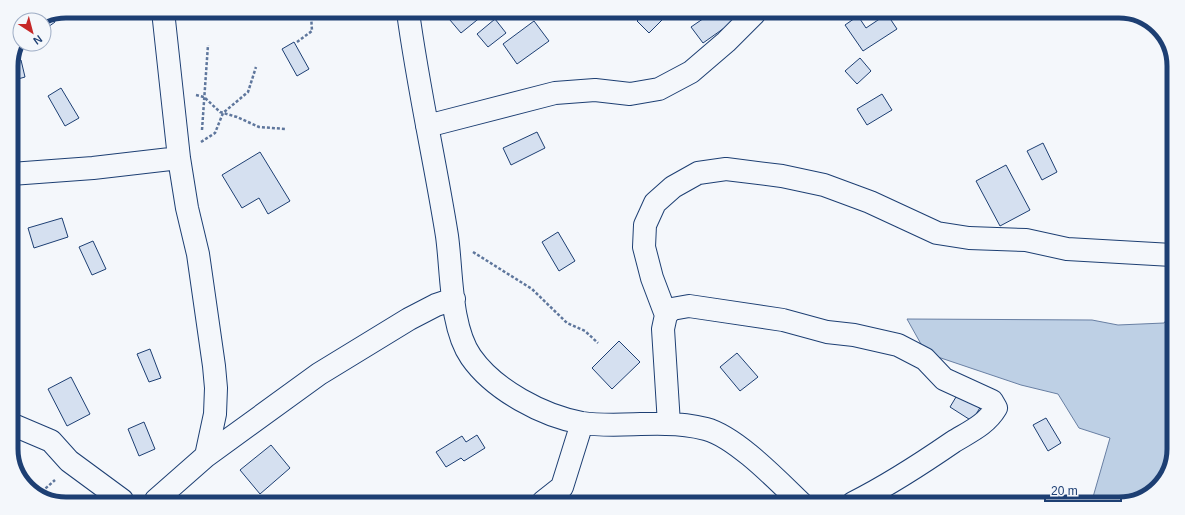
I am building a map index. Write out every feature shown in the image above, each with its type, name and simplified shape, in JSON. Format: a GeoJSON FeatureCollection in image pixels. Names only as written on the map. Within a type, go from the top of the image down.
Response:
{"type":"FeatureCollection","features":[{"type":"Feature","properties":{"kind":"street"},"geometry":{"type":"LineString","coordinates":[[164,18],[179,158],[187,208],[198,254],[216,381],[215,414],[206,456]]}},
{"type":"Feature","properties":{"kind":"street"},"geometry":{"type":"LineString","coordinates":[[409,18],[416,75],[447,236],[457,326],[470,357],[491,378],[515,398],[541,410],[582,423],[669,424],[707,429],[730,441],[774,477],[795,497]]}},
{"type":"Feature","properties":{"kind":"street"},"geometry":{"type":"LineString","coordinates":[[427,126],[556,93],[595,90],[630,94],[659,89],[690,72],[726,42],[750,18]]}},
{"type":"Feature","properties":{"kind":"street"},"geometry":{"type":"LineString","coordinates":[[18,173],[93,168],[179,158]]}},
{"type":"Feature","properties":{"kind":"street"},"geometry":{"type":"LineString","coordinates":[[669,424],[663,339],[666,315],[652,278],[644,246],[645,225],[655,203],[673,188],[698,173],[726,169],[782,176],[824,185],[870,202],[937,233],[969,238],[1026,240],[1067,249],[1167,255]]}},
{"type":"Feature","properties":{"kind":"street"},"geometry":{"type":"LineString","coordinates":[[159,497],[206,456],[326,370],[409,319],[436,305],[454,299]]}},
{"type":"Feature","properties":{"kind":"street"},"geometry":{"type":"LineString","coordinates":[[666,315],[672,309],[689,306],[705,307],[783,320],[826,332],[875,339],[898,346],[925,359],[944,379],[992,401],[996,408],[992,415],[980,426],[934,456],[862,497]]}},
{"type":"Feature","properties":{"kind":"street"},"geometry":{"type":"LineString","coordinates":[[559,494],[582,423]]}},
{"type":"Feature","properties":{"kind":"street"},"geometry":{"type":"LineString","coordinates":[[18,427],[51,441],[69,461],[118,497]]}},
{"type":"Feature","properties":{"kind":"path"},"geometry":{"type":"LineString","coordinates":[[297,42],[312,32],[311,18]]}},
{"type":"Feature","properties":{"kind":"path"},"geometry":{"type":"LineString","coordinates":[[201,142],[215,133],[223,113],[248,92],[256,66]]}},
{"type":"Feature","properties":{"kind":"path"},"geometry":{"type":"LineString","coordinates":[[171,92],[204,97],[220,112],[237,117],[259,127],[286,129]]}},
{"type":"Feature","properties":{"kind":"path"},"geometry":{"type":"LineString","coordinates":[[447,236],[532,289],[567,323],[585,331],[598,343]]}},
{"type":"Feature","properties":{"kind":"water"},"geometry":{"type":"Polygon","coordinates":[[[907,319],[1092,320],[1118,325],[1164,323],[1167,319],[1167,449],[1166,458],[1161,473],[1151,485],[1140,492],[1125,497],[1093,497],[1110,438],[1079,428],[1058,394],[1021,385],[926,353],[907,319]]]}},
{"type":"Feature","properties":{"kind":"building"},"geometry":{"type":"Polygon","coordinates":[[[448,18],[480,18],[461,33],[448,18]]]}},
{"type":"Feature","properties":{"kind":"building"},"geometry":{"type":"Polygon","coordinates":[[[640,18],[660,18],[662,20],[649,33],[637,21],[640,18]]]}},
{"type":"Feature","properties":{"kind":"building"},"geometry":{"type":"Polygon","coordinates":[[[704,18],[737,19],[703,43],[691,27],[704,18]]]}},
{"type":"Feature","properties":{"kind":"building"},"geometry":{"type":"Polygon","coordinates":[[[855,18],[859,18],[866,28],[881,18],[890,18],[897,29],[863,51],[845,25],[855,18]]]}},
{"type":"Feature","properties":{"kind":"building"},"geometry":{"type":"Polygon","coordinates":[[[495,19],[506,33],[488,47],[477,34],[495,19]]]}},
{"type":"Feature","properties":{"kind":"building"},"geometry":{"type":"Polygon","coordinates":[[[534,21],[549,41],[517,64],[503,44],[534,21]]]}},
{"type":"Feature","properties":{"kind":"building"},"geometry":{"type":"Polygon","coordinates":[[[294,42],[309,69],[297,76],[282,49],[294,42]]]}},
{"type":"Feature","properties":{"kind":"building"},"geometry":{"type":"Polygon","coordinates":[[[860,58],[871,71],[857,84],[845,71],[860,58]]]}},
{"type":"Feature","properties":{"kind":"building"},"geometry":{"type":"Polygon","coordinates":[[[21,60],[25,77],[18,79],[18,63],[18,61],[21,60]]]}},
{"type":"Feature","properties":{"kind":"building"},"geometry":{"type":"Polygon","coordinates":[[[61,88],[79,118],[65,126],[48,96],[61,88]]]}},
{"type":"Feature","properties":{"kind":"building"},"geometry":{"type":"Polygon","coordinates":[[[882,94],[892,110],[867,125],[857,109],[882,94]]]}},
{"type":"Feature","properties":{"kind":"building"},"geometry":{"type":"Polygon","coordinates":[[[537,132],[545,148],[511,165],[503,148],[537,132]]]}},
{"type":"Feature","properties":{"kind":"building"},"geometry":{"type":"Polygon","coordinates":[[[1043,143],[1057,172],[1042,180],[1027,151],[1043,143]]]}},
{"type":"Feature","properties":{"kind":"building"},"geometry":{"type":"Polygon","coordinates":[[[260,152],[290,201],[268,214],[259,198],[242,208],[222,175],[260,152]]]}},
{"type":"Feature","properties":{"kind":"building"},"geometry":{"type":"Polygon","coordinates":[[[1006,165],[1030,210],[1000,226],[976,181],[1006,165]]]}},
{"type":"Feature","properties":{"kind":"building"},"geometry":{"type":"Polygon","coordinates":[[[62,218],[68,237],[34,248],[28,228],[62,218]]]}},
{"type":"Feature","properties":{"kind":"building"},"geometry":{"type":"Polygon","coordinates":[[[558,232],[575,261],[559,271],[542,242],[558,232]]]}},
{"type":"Feature","properties":{"kind":"building"},"geometry":{"type":"Polygon","coordinates":[[[93,241],[106,269],[92,275],[79,247],[93,241]]]}},
{"type":"Feature","properties":{"kind":"building"},"geometry":{"type":"Polygon","coordinates":[[[619,341],[640,362],[612,389],[592,368],[619,341]]]}},
{"type":"Feature","properties":{"kind":"building"},"geometry":{"type":"Polygon","coordinates":[[[150,349],[161,378],[149,382],[137,354],[150,349]]]}},
{"type":"Feature","properties":{"kind":"building"},"geometry":{"type":"Polygon","coordinates":[[[737,353],[758,377],[740,391],[720,367],[737,353]]]}},
{"type":"Feature","properties":{"kind":"building"},"geometry":{"type":"Polygon","coordinates":[[[71,377],[90,414],[67,426],[48,389],[71,377]]]}},
{"type":"Feature","properties":{"kind":"building"},"geometry":{"type":"Polygon","coordinates":[[[959,392],[981,406],[972,421],[950,407],[959,392]]]}},
{"type":"Feature","properties":{"kind":"building"},"geometry":{"type":"Polygon","coordinates":[[[1046,418],[1061,443],[1048,451],[1033,425],[1046,418]]]}},
{"type":"Feature","properties":{"kind":"building"},"geometry":{"type":"Polygon","coordinates":[[[144,422],[155,449],[139,456],[128,429],[144,422]]]}},
{"type":"Feature","properties":{"kind":"building"},"geometry":{"type":"Polygon","coordinates":[[[477,435],[485,448],[464,461],[461,458],[446,467],[436,452],[462,436],[466,442],[477,435]]]}},
{"type":"Feature","properties":{"kind":"building"},"geometry":{"type":"Polygon","coordinates":[[[271,445],[290,468],[260,494],[240,470],[271,445]]]}}]}
